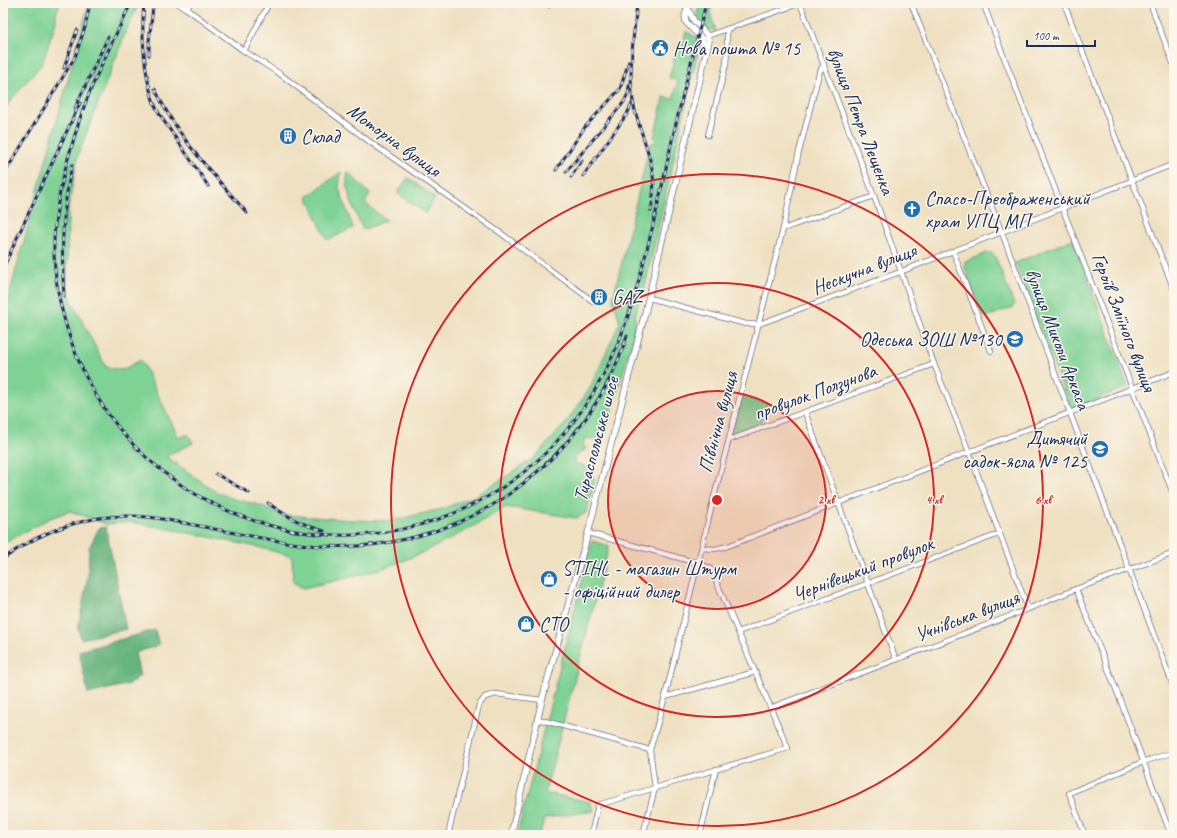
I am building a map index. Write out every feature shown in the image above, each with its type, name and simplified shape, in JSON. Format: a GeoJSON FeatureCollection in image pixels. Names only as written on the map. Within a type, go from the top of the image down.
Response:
{"type":"FeatureCollection","features":[{"type":"Feature","properties":{"kind":"main road"},"geometry":{"type":"LineString","coordinates":[[688,6],[694,21],[708,36]]}},
{"type":"Feature","properties":{"kind":"main road"},"geometry":{"type":"LineString","coordinates":[[688,6],[685,16],[686,22],[702,39],[706,49]]}},
{"type":"Feature","properties":{"kind":"main road","name":"Тираспольське шосе"},"geometry":{"type":"LineString","coordinates":[[511,835],[542,700],[588,533],[649,298],[709,41],[708,36]]}},
{"type":"Feature","properties":{"kind":"street","name":"Моторна вулиця"},"geometry":{"type":"LineString","coordinates":[[177,3],[187,8],[244,51],[280,74],[370,142],[594,302]]}},
{"type":"Feature","properties":{"kind":"street"},"geometry":{"type":"LineString","coordinates":[[187,8],[190,3]]}},
{"type":"Feature","properties":{"kind":"street"},"geometry":{"type":"LineString","coordinates":[[244,51],[269,3]]}},
{"type":"Feature","properties":{"kind":"street"},"geometry":{"type":"LineString","coordinates":[[708,36],[801,3]]}},
{"type":"Feature","properties":{"kind":"street","name":"вулиця Петра Лещенка"},"geometry":{"type":"LineString","coordinates":[[801,3],[874,196],[934,364],[1028,609]]}},
{"type":"Feature","properties":{"kind":"street","name":"вулиця Миколи Аркаса"},"geometry":{"type":"LineString","coordinates":[[911,3],[1070,412],[1174,688]]}},
{"type":"Feature","properties":{"kind":"street","name":"Героїв Зміїного вулиця"},"geometry":{"type":"LineString","coordinates":[[984,3],[1174,496]]}},
{"type":"Feature","properties":{"kind":"street"},"geometry":{"type":"LineString","coordinates":[[1064,3],[1174,290]]}},
{"type":"Feature","properties":{"kind":"street"},"geometry":{"type":"LineString","coordinates":[[1150,3],[1174,66]]}},
{"type":"Feature","properties":{"kind":"street"},"geometry":{"type":"LineString","coordinates":[[708,135],[726,64],[727,29]]}},
{"type":"Feature","properties":{"kind":"street","name":"Північна вулиця"},"geometry":{"type":"LineString","coordinates":[[643,835],[655,788],[650,750],[665,697],[783,229],[800,149],[819,73],[824,64]]}},
{"type":"Feature","properties":{"kind":"street","name":"Нескучна вулиця"},"geometry":{"type":"LineString","coordinates":[[649,298],[746,324],[759,324],[1064,209],[1174,164]]}},
{"type":"Feature","properties":{"kind":"street"},"geometry":{"type":"LineString","coordinates":[[783,229],[874,196]]}},
{"type":"Feature","properties":{"kind":"street"},"geometry":{"type":"LineString","coordinates":[[953,251],[991,351]]}},
{"type":"Feature","properties":{"kind":"street","name":"провулок Ползунова"},"geometry":{"type":"LineString","coordinates":[[729,440],[934,364]]}},
{"type":"Feature","properties":{"kind":"street"},"geometry":{"type":"LineString","coordinates":[[702,548],[715,549],[728,546],[1174,372]]}},
{"type":"Feature","properties":{"kind":"street"},"geometry":{"type":"LineString","coordinates":[[805,412],[896,660]]}},
{"type":"Feature","properties":{"kind":"street"},"geometry":{"type":"LineString","coordinates":[[588,533],[698,563],[711,569],[788,748],[598,805],[591,835]]}},
{"type":"Feature","properties":{"kind":"street","name":"Чернівецький провулок"},"geometry":{"type":"LineString","coordinates":[[738,632],[999,534]]}},
{"type":"Feature","properties":{"kind":"street","name":"Учнівська вулиця"},"geometry":{"type":"LineString","coordinates":[[770,708],[1028,609],[1076,589],[1174,553]]}},
{"type":"Feature","properties":{"kind":"street"},"geometry":{"type":"LineString","coordinates":[[1076,589],[1116,689],[1171,835]]}},
{"type":"Feature","properties":{"kind":"street"},"geometry":{"type":"LineString","coordinates":[[665,697],[755,672]]}},
{"type":"Feature","properties":{"kind":"street"},"geometry":{"type":"LineString","coordinates":[[448,835],[480,705],[485,697],[496,694],[542,700]]}},
{"type":"Feature","properties":{"kind":"street"},"geometry":{"type":"LineString","coordinates":[[538,719],[650,750]]}},
{"type":"Feature","properties":{"kind":"street"},"geometry":{"type":"LineString","coordinates":[[1085,835],[1069,793],[1143,762],[1174,752]]}},
{"type":"Feature","properties":{"kind":"street"},"geometry":{"type":"LineString","coordinates":[[700,835],[716,769]]}},
{"type":"Feature","properties":{"kind":"green space"},"geometry":{"type":"Polygon","coordinates":[[[3,3],[60,3],[56,13],[56,22],[42,64],[3,111],[3,3]]]}},
{"type":"Feature","properties":{"kind":"green space"},"geometry":{"type":"Polygon","coordinates":[[[89,3],[139,3],[127,29],[78,155],[68,210],[67,285],[73,304],[106,367],[122,370],[141,360],[179,438],[188,434],[193,443],[166,456],[216,492],[237,500],[256,504],[285,515],[354,520],[391,521],[442,509],[477,495],[535,457],[565,424],[589,390],[620,322],[613,299],[650,144],[656,142],[654,137],[664,97],[673,99],[678,81],[669,78],[678,45],[683,42],[686,31],[698,39],[702,52],[697,55],[644,291],[636,312],[632,341],[605,435],[594,441],[593,439],[585,438],[583,444],[586,449],[575,457],[574,463],[585,466],[595,479],[586,513],[577,518],[506,507],[429,550],[413,557],[371,572],[303,588],[293,582],[292,556],[257,547],[131,522],[106,524],[70,511],[50,518],[3,544],[3,314],[89,3]]]}},
{"type":"Feature","properties":{"kind":"green space"},"geometry":{"type":"Polygon","coordinates":[[[700,3],[712,3],[710,12],[716,31],[707,29],[696,16],[700,3]]]}},
{"type":"Feature","properties":{"kind":"green space"},"geometry":{"type":"Polygon","coordinates":[[[341,172],[339,188],[353,228],[327,240],[307,197],[341,172]]]}},
{"type":"Feature","properties":{"kind":"green space"},"geometry":{"type":"Polygon","coordinates":[[[348,172],[370,194],[365,203],[386,220],[363,230],[354,209],[347,186],[348,172]]]}},
{"type":"Feature","properties":{"kind":"green space"},"geometry":{"type":"Polygon","coordinates":[[[408,178],[435,198],[425,213],[397,193],[408,178]]]}},
{"type":"Feature","properties":{"kind":"green space"},"geometry":{"type":"Polygon","coordinates":[[[1073,239],[1128,387],[1071,409],[1015,263],[1073,239]]]}},
{"type":"Feature","properties":{"kind":"green space"},"geometry":{"type":"Polygon","coordinates":[[[987,253],[992,253],[995,256],[1014,304],[1013,307],[987,317],[981,313],[964,265],[965,262],[987,253]]]}},
{"type":"Feature","properties":{"kind":"green space"},"geometry":{"type":"Polygon","coordinates":[[[741,396],[768,404],[760,426],[730,437],[741,396]]]}},
{"type":"Feature","properties":{"kind":"green space"},"geometry":{"type":"Polygon","coordinates":[[[106,527],[126,629],[81,639],[78,629],[88,575],[89,548],[99,528],[106,527]]]}},
{"type":"Feature","properties":{"kind":"green space"},"geometry":{"type":"Polygon","coordinates":[[[592,541],[609,546],[545,793],[590,802],[594,811],[545,818],[539,835],[517,835],[592,541]]]}},
{"type":"Feature","properties":{"kind":"green space"},"geometry":{"type":"Polygon","coordinates":[[[155,630],[159,645],[135,653],[140,676],[129,684],[88,694],[79,651],[155,630]]]}},
{"type":"Feature","properties":{"kind":"railway"},"geometry":{"type":"LineString","coordinates":[[3,176],[75,57],[85,27],[90,3]]}},
{"type":"Feature","properties":{"kind":"railway"},"geometry":{"type":"LineString","coordinates":[[131,3],[100,67],[84,107],[69,155],[58,203],[54,240],[56,280],[64,319],[77,357],[96,396],[121,430],[150,461],[184,487],[236,514],[290,530],[344,535],[399,530],[451,514],[500,489],[544,454],[582,410],[594,392],[614,354],[629,315],[653,227],[674,131],[706,3]]}},
{"type":"Feature","properties":{"kind":"railway"},"geometry":{"type":"LineString","coordinates":[[144,3],[144,54],[148,80],[154,103],[161,117],[208,186]]}},
{"type":"Feature","properties":{"kind":"railway"},"geometry":{"type":"LineString","coordinates":[[637,3],[631,77],[633,101],[637,119],[649,156],[654,180],[651,211]]}},
{"type":"Feature","properties":{"kind":"railway"},"geometry":{"type":"LineString","coordinates":[[149,55],[153,7]]}},
{"type":"Feature","properties":{"kind":"railway"},"geometry":{"type":"LineString","coordinates":[[64,68],[77,30]]}},
{"type":"Feature","properties":{"kind":"railway"},"geometry":{"type":"LineString","coordinates":[[75,108],[108,37]]}},
{"type":"Feature","properties":{"kind":"railway"},"geometry":{"type":"LineString","coordinates":[[556,170],[585,127],[620,89],[629,61]]}},
{"type":"Feature","properties":{"kind":"railway"},"geometry":{"type":"LineString","coordinates":[[566,172],[624,102],[628,94],[629,86]]}},
{"type":"Feature","properties":{"kind":"railway"},"geometry":{"type":"LineString","coordinates":[[155,89],[174,123],[196,154],[247,213]]}},
{"type":"Feature","properties":{"kind":"railway"},"geometry":{"type":"LineString","coordinates":[[583,176],[627,114],[633,102]]}},
{"type":"Feature","properties":{"kind":"railway"},"geometry":{"type":"LineString","coordinates":[[3,268],[80,103]]}},
{"type":"Feature","properties":{"kind":"railway"},"geometry":{"type":"LineString","coordinates":[[571,177],[582,161]]}},
{"type":"Feature","properties":{"kind":"railway"},"geometry":{"type":"LineString","coordinates":[[64,296],[63,230],[66,198],[72,165]]}},
{"type":"Feature","properties":{"kind":"railway"},"geometry":{"type":"LineString","coordinates":[[3,559],[35,539],[53,531],[71,524],[108,517],[128,516],[157,518],[270,540],[328,546],[358,546],[387,543],[416,537],[443,528],[470,517],[496,503],[539,471],[556,454],[586,419],[598,400],[619,359],[627,336]]}},
{"type":"Feature","properties":{"kind":"railway"},"geometry":{"type":"LineString","coordinates":[[216,474],[249,493]]}},
{"type":"Feature","properties":{"kind":"railway"},"geometry":{"type":"LineString","coordinates":[[268,503],[294,520],[324,531]]}},
{"type":"Feature","properties":{"kind":"place","name":"Нова пошта № 15"},"geometry":{"type":"Point","coordinates":[660,48]}},
{"type":"Feature","properties":{"kind":"place","name":"Склад"},"geometry":{"type":"Point","coordinates":[288,136]}},
{"type":"Feature","properties":{"kind":"place","name":"Спасо-Преображенський храм УПЦ МП"},"geometry":{"type":"Point","coordinates":[912,209]}},
{"type":"Feature","properties":{"kind":"place","name":"GAZ"},"geometry":{"type":"Point","coordinates":[599,297]}},
{"type":"Feature","properties":{"kind":"place","name":"Одеська ЗОШ №130"},"geometry":{"type":"Point","coordinates":[1015,339]}},
{"type":"Feature","properties":{"kind":"place","name":"Дитячий садок-ясла № 125"},"geometry":{"type":"Point","coordinates":[1100,449]}},
{"type":"Feature","properties":{"kind":"place","name":"STIHL - магазин Штурм - офіційний дилер"},"geometry":{"type":"Point","coordinates":[549,579]}},
{"type":"Feature","properties":{"kind":"place","name":"СТО"},"geometry":{"type":"Point","coordinates":[526,624]}}]}
